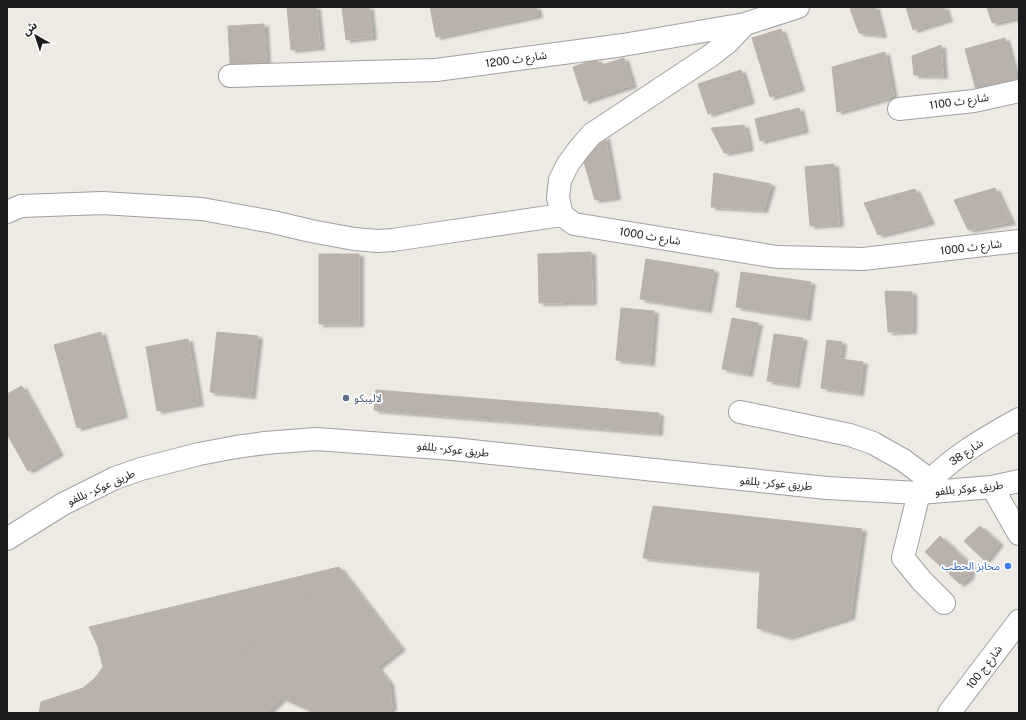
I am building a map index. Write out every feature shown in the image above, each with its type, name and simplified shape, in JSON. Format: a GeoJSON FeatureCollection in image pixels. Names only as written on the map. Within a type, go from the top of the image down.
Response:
{"type":"FeatureCollection","features":[{"type":"Feature","properties":{"kind":"street","name":"شارع ث 1200"},"geometry":{"type":"LineString","coordinates":[[230,76],[436,70],[623,45],[745,24],[798,7]]}},
{"type":"Feature","properties":{"kind":"street"},"geometry":{"type":"LineString","coordinates":[[7,212],[21,206],[102,203],[202,209],[273,222],[311,232],[378,241],[562,215],[558,198],[560,180],[568,164],[592,134],[710,56],[728,42],[745,24]]}},
{"type":"Feature","properties":{"kind":"street","name":"شارع ث 1100"},"geometry":{"type":"LineString","coordinates":[[899,109],[974,101],[1019,91]]}},
{"type":"Feature","properties":{"kind":"street","name":"شارع ث 1000"},"geometry":{"type":"LineString","coordinates":[[562,215],[574,224],[777,257],[863,259],[1019,241]]}},
{"type":"Feature","properties":{"kind":"street"},"geometry":{"type":"LineString","coordinates":[[740,412],[850,435],[873,443],[903,460],[924,486],[902,558],[944,603]]}},
{"type":"Feature","properties":{"kind":"street","name":"شارع 38"},"geometry":{"type":"LineString","coordinates":[[924,486],[947,464],[964,452],[1019,419]]}},
{"type":"Feature","properties":{"kind":"street","name":"طريق عوكر - بللفو"},"geometry":{"type":"LineString","coordinates":[[7,540],[62,504],[116,478],[141,469],[199,454],[236,447],[316,439],[453,449],[827,488],[924,486]]}},
{"type":"Feature","properties":{"kind":"street","name":"طريق عوكر بللفو"},"geometry":{"type":"LineString","coordinates":[[924,486],[992,488],[1019,481]]}},
{"type":"Feature","properties":{"kind":"street"},"geometry":{"type":"LineString","coordinates":[[992,488],[1019,534]]}},
{"type":"Feature","properties":{"kind":"street","name":"شارع ج 100"},"geometry":{"type":"LineString","coordinates":[[950,713],[1019,621]]}},
{"type":"Feature","properties":{"kind":"building"},"geometry":{"type":"Polygon","coordinates":[[[287,7],[316,7],[320,47],[291,50],[287,7]]]}},
{"type":"Feature","properties":{"kind":"building"},"geometry":{"type":"Polygon","coordinates":[[[342,7],[369,7],[372,37],[346,40],[342,7]]]}},
{"type":"Feature","properties":{"kind":"building"},"geometry":{"type":"Polygon","coordinates":[[[430,7],[536,7],[538,15],[436,37],[430,7]]]}},
{"type":"Feature","properties":{"kind":"building"},"geometry":{"type":"Polygon","coordinates":[[[858,7],[875,7],[882,35],[859,33],[850,9],[858,7]]]}},
{"type":"Feature","properties":{"kind":"building"},"geometry":{"type":"Polygon","coordinates":[[[906,7],[944,7],[948,19],[913,30],[906,7]]]}},
{"type":"Feature","properties":{"kind":"building"},"geometry":{"type":"Polygon","coordinates":[[[987,7],[1019,7],[1019,17],[992,23],[987,7]]]}},
{"type":"Feature","properties":{"kind":"building"},"geometry":{"type":"Polygon","coordinates":[[[264,24],[266,62],[230,64],[228,26],[264,24]]]}},
{"type":"Feature","properties":{"kind":"building"},"geometry":{"type":"Polygon","coordinates":[[[781,29],[800,88],[770,97],[752,38],[781,29]]]}},
{"type":"Feature","properties":{"kind":"building"},"geometry":{"type":"Polygon","coordinates":[[[1005,38],[1016,79],[976,90],[965,49],[1005,38]]]}},
{"type":"Feature","properties":{"kind":"building"},"geometry":{"type":"Polygon","coordinates":[[[941,45],[943,76],[914,75],[912,56],[941,45]]]}},
{"type":"Feature","properties":{"kind":"building"},"geometry":{"type":"Polygon","coordinates":[[[885,52],[893,96],[837,112],[832,67],[885,52]]]}},
{"type":"Feature","properties":{"kind":"building"},"geometry":{"type":"Polygon","coordinates":[[[624,58],[632,85],[584,101],[573,67],[597,59],[599,66],[624,58]]]}},
{"type":"Feature","properties":{"kind":"building"},"geometry":{"type":"Polygon","coordinates":[[[741,70],[750,101],[708,114],[698,84],[741,70]]]}},
{"type":"Feature","properties":{"kind":"building"},"geometry":{"type":"Polygon","coordinates":[[[799,108],[804,130],[760,141],[755,119],[799,108]]]}},
{"type":"Feature","properties":{"kind":"building"},"geometry":{"type":"Polygon","coordinates":[[[744,125],[749,148],[724,153],[711,128],[744,125]]]}},
{"type":"Feature","properties":{"kind":"building"},"geometry":{"type":"Polygon","coordinates":[[[605,136],[616,197],[595,200],[582,155],[605,136]]]}},
{"type":"Feature","properties":{"kind":"building"},"geometry":{"type":"Polygon","coordinates":[[[834,164],[839,224],[810,226],[805,167],[834,164]]]}},
{"type":"Feature","properties":{"kind":"building"},"geometry":{"type":"Polygon","coordinates":[[[714,173],[771,184],[763,210],[711,207],[714,173]]]}},
{"type":"Feature","properties":{"kind":"building"},"geometry":{"type":"Polygon","coordinates":[[[995,188],[1011,222],[968,230],[954,200],[995,188]]]}},
{"type":"Feature","properties":{"kind":"building"},"geometry":{"type":"Polygon","coordinates":[[[915,189],[930,222],[878,235],[864,203],[915,189]]]}},
{"type":"Feature","properties":{"kind":"building"},"geometry":{"type":"Polygon","coordinates":[[[591,252],[592,302],[539,303],[538,254],[591,252]]]}},
{"type":"Feature","properties":{"kind":"building"},"geometry":{"type":"Polygon","coordinates":[[[319,254],[359,254],[359,324],[319,324],[319,254]]]}},
{"type":"Feature","properties":{"kind":"building"},"geometry":{"type":"Polygon","coordinates":[[[646,259],[714,270],[707,310],[640,299],[646,259]]]}},
{"type":"Feature","properties":{"kind":"building"},"geometry":{"type":"Polygon","coordinates":[[[741,272],[811,282],[806,318],[736,307],[741,272]]]}},
{"type":"Feature","properties":{"kind":"building"},"geometry":{"type":"Polygon","coordinates":[[[885,291],[912,292],[912,331],[888,332],[885,291]]]}},
{"type":"Feature","properties":{"kind":"building"},"geometry":{"type":"Polygon","coordinates":[[[621,308],[654,311],[650,363],[616,360],[621,308]]]}},
{"type":"Feature","properties":{"kind":"building"},"geometry":{"type":"Polygon","coordinates":[[[732,318],[758,323],[748,374],[722,369],[732,318]]]}},
{"type":"Feature","properties":{"kind":"building"},"geometry":{"type":"Polygon","coordinates":[[[101,332],[123,415],[77,428],[54,345],[101,332]]]}},
{"type":"Feature","properties":{"kind":"building"},"geometry":{"type":"Polygon","coordinates":[[[217,332],[258,336],[251,396],[210,392],[217,332]]]}},
{"type":"Feature","properties":{"kind":"building"},"geometry":{"type":"Polygon","coordinates":[[[774,334],[803,338],[795,385],[767,381],[774,334]]]}},
{"type":"Feature","properties":{"kind":"building"},"geometry":{"type":"Polygon","coordinates":[[[188,339],[199,403],[157,411],[146,347],[188,339]]]}},
{"type":"Feature","properties":{"kind":"building"},"geometry":{"type":"Polygon","coordinates":[[[827,340],[842,342],[840,359],[863,362],[859,393],[821,388],[827,340]]]}},
{"type":"Feature","properties":{"kind":"building"},"geometry":{"type":"Polygon","coordinates":[[[22,386],[59,453],[28,471],[7,434],[7,394],[22,386]]]}},
{"type":"Feature","properties":{"kind":"building"},"geometry":{"type":"Polygon","coordinates":[[[376,390],[659,413],[658,433],[374,410],[376,390]]]}},
{"type":"Feature","properties":{"kind":"building"},"geometry":{"type":"Polygon","coordinates":[[[653,506],[862,529],[850,617],[788,637],[757,628],[760,570],[643,558],[653,506]]]}},
{"type":"Feature","properties":{"kind":"building"},"geometry":{"type":"Polygon","coordinates":[[[980,526],[999,543],[985,561],[964,541],[980,526]]]}},
{"type":"Feature","properties":{"kind":"building"},"geometry":{"type":"Polygon","coordinates":[[[940,536],[971,565],[969,577],[960,584],[925,552],[940,536]]]}},
{"type":"Feature","properties":{"kind":"building"},"geometry":{"type":"Polygon","coordinates":[[[339,567],[176,713],[39,713],[41,702],[83,688],[95,678],[103,667],[98,647],[89,627],[339,567]]]}},
{"type":"Feature","properties":{"kind":"building"},"geometry":{"type":"Polygon","coordinates":[[[339,567],[401,648],[377,667],[389,682],[392,707],[387,713],[315,713],[282,698],[267,713],[176,713],[339,567]]]}},
{"type":"Feature","properties":{"kind":"place","name":"لاليبكو"},"geometry":{"type":"Point","coordinates":[346,398]}},
{"type":"Feature","properties":{"kind":"place","name":"مخابز الحطب"},"geometry":{"type":"Point","coordinates":[1008,566]}}]}
